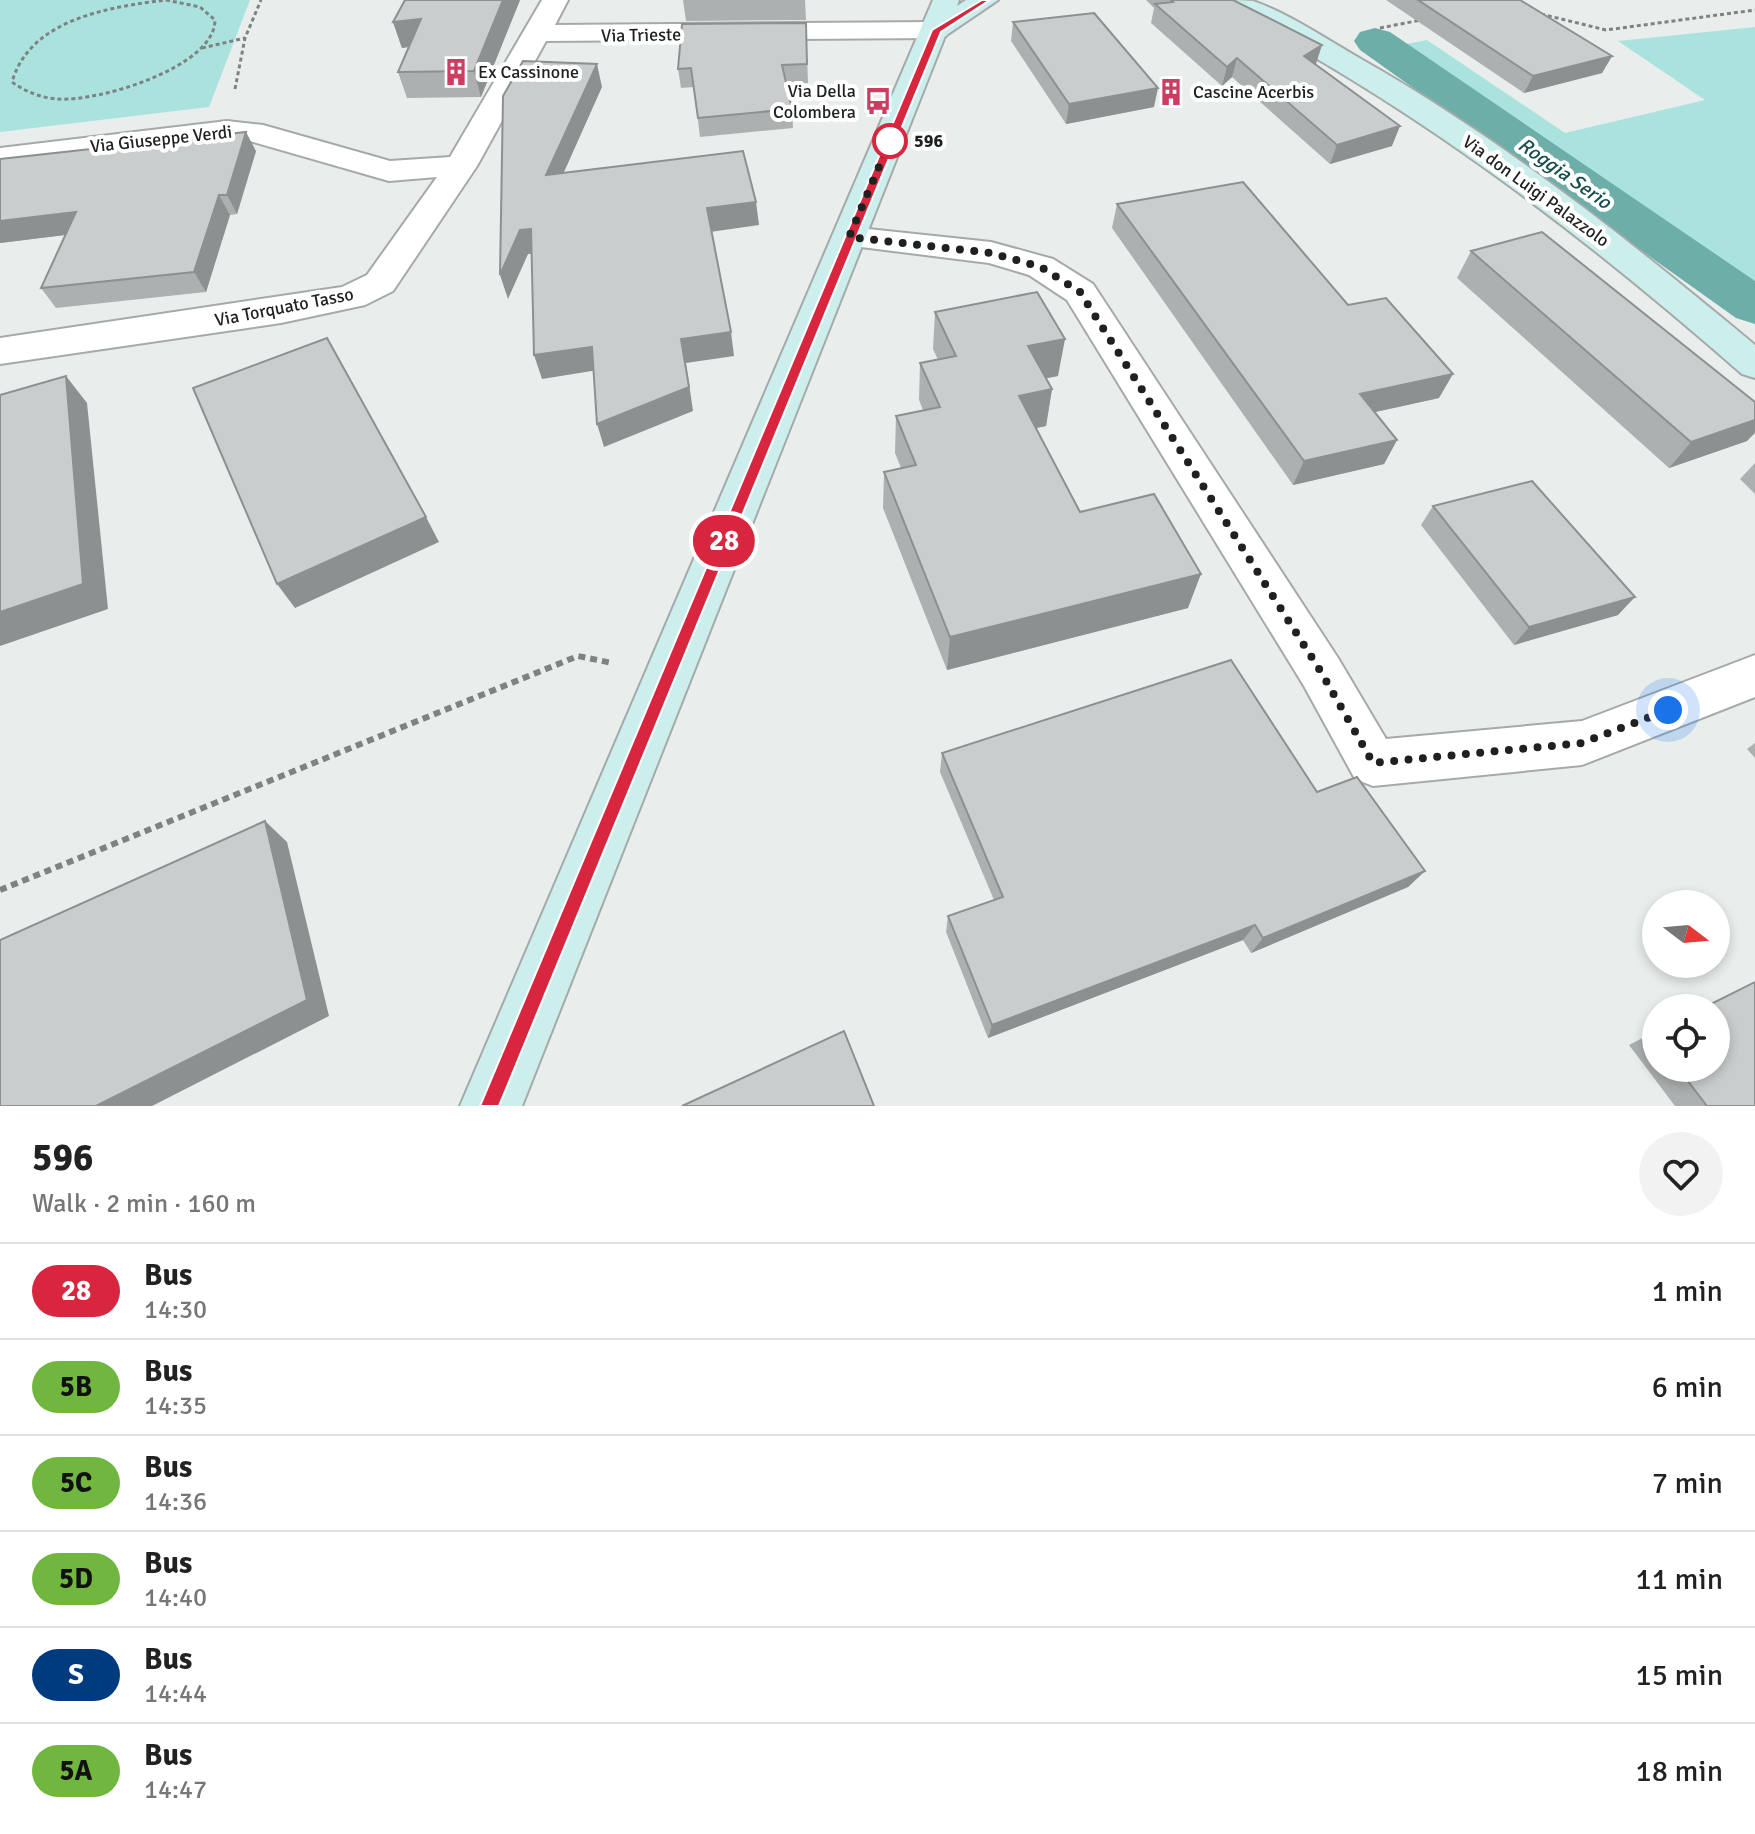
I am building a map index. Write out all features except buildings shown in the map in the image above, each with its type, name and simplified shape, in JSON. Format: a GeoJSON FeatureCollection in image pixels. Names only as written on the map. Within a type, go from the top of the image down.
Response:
{"type":"FeatureCollection","features":[{"type":"Feature","properties":{"kind":"street","name":"Via Torquato Tasso"},"geometry":{"type":"LineString","coordinates":[[0,351],[281,311],[352,297],[380,283],[395,266],[461,166],[555,0]]}},
{"type":"Feature","properties":{"kind":"street"},"geometry":{"type":"LineString","coordinates":[[491,1106],[941,15],[985,0]]}},
{"type":"Feature","properties":{"kind":"street","name":"Via don Luigi Palazzolo"},"geometry":{"type":"LineString","coordinates":[[1219,2],[1303,35],[1439,120],[1661,284],[1755,365]]}},
{"type":"Feature","properties":{"kind":"street","name":"Via Trieste"},"geometry":{"type":"LineString","coordinates":[[538,33],[941,15]]}},
{"type":"Feature","properties":{"kind":"street","name":"Via Giuseppe Verdi"},"geometry":{"type":"LineString","coordinates":[[0,157],[227,130],[252,132],[389,171],[461,166]]}},
{"type":"Feature","properties":{"kind":"street"},"geometry":{"type":"LineString","coordinates":[[849,237],[991,253],[1041,267],[1080,292],[1321,672],[1373,763],[1582,743],[1755,676]]}},
{"type":"Feature","properties":{"kind":"path"},"geometry":{"type":"LineString","coordinates":[[201,48],[216,30],[215,20],[208,11],[166,0],[135,3],[71,22],[45,37],[13,67],[12,82],[24,91],[47,98],[75,99],[117,92],[179,65],[201,48],[245,38]]}},
{"type":"Feature","properties":{"kind":"path"},"geometry":{"type":"LineString","coordinates":[[227,130],[245,38],[261,0]]}},
{"type":"Feature","properties":{"kind":"path"},"geometry":{"type":"LineString","coordinates":[[1530,10],[1606,30],[1755,10]]}},
{"type":"Feature","properties":{"kind":"path"},"geometry":{"type":"LineString","coordinates":[[1380,28],[1423,20]]}},
{"type":"Feature","properties":{"kind":"path"},"geometry":{"type":"LineString","coordinates":[[0,890],[578,656],[668,676]]}},
{"type":"Feature","properties":{"kind":"shaded area"},"geometry":{"type":"Polygon","coordinates":[[[0,0],[250,0],[209,107],[0,132],[0,0]]]}},
{"type":"Feature","properties":{"kind":"shaded area"},"geometry":{"type":"Polygon","coordinates":[[[1755,27],[1755,318],[1375,50],[1427,40],[1565,133],[1705,100],[1618,41],[1755,27]]]}},
{"type":"Feature","properties":{"kind":"waterway","name":"Roggia Serio"},"geometry":{"type":"LineString","coordinates":[[1375,41],[1755,306]]}},
{"type":"Feature","properties":{"kind":"bus line","name":"28"},"geometry":{"type":"LineString","coordinates":[[491,1106],[936,30],[985,0]]}},
{"type":"Feature","properties":{"kind":"place","name":"Ex Cassinone"},"geometry":{"type":"Point","coordinates":[456,72]}},
{"type":"Feature","properties":{"kind":"place","name":"Cascine Acerbis"},"geometry":{"type":"Point","coordinates":[1171,92]}},
{"type":"Feature","properties":{"kind":"place","name":"Via Della Colombera"},"geometry":{"type":"Point","coordinates":[878,101]}},
{"type":"Feature","properties":{"kind":"place","name":"596"},"geometry":{"type":"Point","coordinates":[890,141]}},
{"type":"Feature","properties":{"kind":"route"},"geometry":{"type":"LineString","coordinates":[[890,141],[849,237],[991,253],[1041,267],[1080,292],[1321,672],[1373,763],[1582,743],[1668,710]]}}]}
